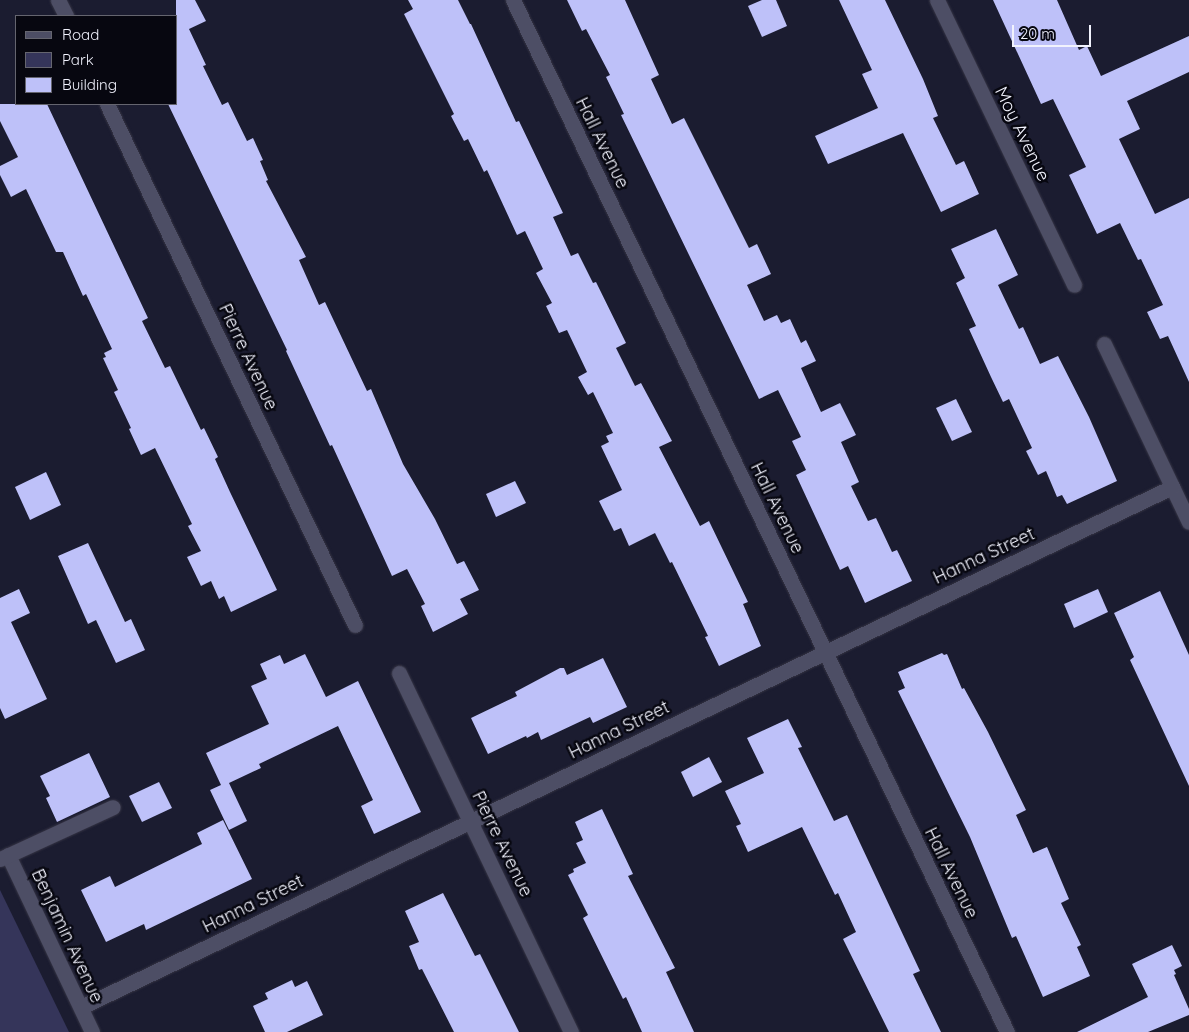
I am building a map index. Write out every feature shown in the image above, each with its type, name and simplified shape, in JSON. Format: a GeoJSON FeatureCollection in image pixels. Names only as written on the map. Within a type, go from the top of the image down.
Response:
{"type":"FeatureCollection","features":[{"type":"Feature","properties":{"kind":"street"},"geometry":{"type":"LineString","coordinates":[[58,0],[66,15]]}},
{"type":"Feature","properties":{"kind":"street","name":"Hall Avenue"},"geometry":{"type":"LineString","coordinates":[[513,0],[1006,1032]]}},
{"type":"Feature","properties":{"kind":"street","name":"Moy Avenue"},"geometry":{"type":"LineString","coordinates":[[937,0],[1074,285]]}},
{"type":"Feature","properties":{"kind":"street","name":"Pierre Avenue"},"geometry":{"type":"LineString","coordinates":[[107,105],[355,626]]}},
{"type":"Feature","properties":{"kind":"street"},"geometry":{"type":"LineString","coordinates":[[1104,344],[1189,522]]}},
{"type":"Feature","properties":{"kind":"street","name":"Hanna Street"},"geometry":{"type":"LineString","coordinates":[[81,1007],[1172,487]]}},
{"type":"Feature","properties":{"kind":"street","name":"Pierre Avenue"},"geometry":{"type":"LineString","coordinates":[[399,673],[571,1032]]}},
{"type":"Feature","properties":{"kind":"street"},"geometry":{"type":"LineString","coordinates":[[4,857],[112,808]]}},
{"type":"Feature","properties":{"kind":"street","name":"Benjamin Avenue"},"geometry":{"type":"LineString","coordinates":[[4,857],[92,1032]]}},
{"type":"Feature","properties":{"kind":"green space"},"geometry":{"type":"Polygon","coordinates":[[[0,890],[69,1032],[0,1032],[0,890]]]}},
{"type":"Feature","properties":{"kind":"building"},"geometry":{"type":"Polygon","coordinates":[[[176,0],[195,0],[206,21],[189,29],[206,65],[203,66],[222,105],[228,102],[247,141],[253,138],[263,160],[260,161],[268,180],[266,181],[306,257],[299,260],[319,305],[325,302],[367,391],[371,389],[403,464],[435,519],[457,564],[464,561],[479,590],[460,599],[468,614],[433,632],[421,606],[425,604],[407,569],[392,576],[287,350],[168,105],[178,105],[178,15],[176,15],[176,0]]]}},
{"type":"Feature","properties":{"kind":"building"},"geometry":{"type":"Polygon","coordinates":[[[408,0],[458,0],[516,122],[519,121],[563,213],[553,217],[571,256],[578,253],[593,283],[596,282],[626,343],[616,348],[635,386],[641,383],[672,441],[659,447],[700,526],[709,521],[748,602],[743,604],[761,646],[719,666],[705,637],[708,636],[672,562],[670,563],[655,533],[629,546],[621,528],[614,531],[599,501],[622,490],[601,446],[609,442],[606,436],[613,433],[593,392],[588,395],[578,377],[587,372],[567,330],[559,333],[546,306],[552,303],[536,273],[543,269],[525,231],[517,235],[487,170],[484,172],[468,139],[464,141],[451,116],[454,114],[404,14],[413,9],[408,0]]]}},
{"type":"Feature","properties":{"kind":"building"},"geometry":{"type":"Polygon","coordinates":[[[567,0],[625,0],[659,75],[651,79],[672,124],[684,118],[749,248],[757,244],[771,274],[747,285],[764,321],[777,315],[781,323],[790,319],[801,343],[806,340],[816,361],[801,368],[821,412],[840,403],[856,435],[841,442],[859,482],[851,486],[868,521],[876,518],[892,552],[897,550],[912,581],[865,603],[848,566],[840,570],[796,475],[806,470],[792,441],[801,437],[778,390],[759,399],[621,115],[624,114],[606,77],[610,75],[586,29],[582,31],[567,0]]]}},
{"type":"Feature","properties":{"kind":"building"},"geometry":{"type":"Polygon","coordinates":[[[762,0],[776,0],[787,26],[762,37],[748,6],[762,0]]]}},
{"type":"Feature","properties":{"kind":"building"},"geometry":{"type":"Polygon","coordinates":[[[839,0],[885,0],[923,79],[938,116],[933,118],[956,165],[964,161],[979,194],[941,212],[903,133],[828,164],[815,136],[878,108],[862,74],[872,70],[839,0]]]}},
{"type":"Feature","properties":{"kind":"building"},"geometry":{"type":"Polygon","coordinates":[[[993,0],[1057,0],[1079,50],[1087,46],[1101,76],[1189,36],[1189,72],[1127,101],[1140,129],[1119,139],[1155,214],[1189,198],[1189,382],[1168,336],[1160,339],[1147,312],[1163,305],[1141,259],[1138,260],[1120,223],[1097,234],[1069,175],[1086,167],[1053,99],[1041,104],[993,0]]]}},
{"type":"Feature","properties":{"kind":"building"},"geometry":{"type":"Polygon","coordinates":[[[0,104],[47,105],[148,318],[142,321],[165,368],[170,366],[201,430],[204,428],[218,457],[215,459],[277,590],[231,612],[224,596],[219,599],[211,581],[201,586],[187,557],[201,551],[188,526],[192,524],[155,448],[141,455],[129,429],[131,428],[114,392],[118,390],[103,358],[106,357],[104,353],[112,349],[86,294],[83,296],[63,252],[56,252],[26,189],[11,197],[0,175],[0,166],[18,157],[0,121],[0,104]]]}},
{"type":"Feature","properties":{"kind":"building"},"geometry":{"type":"Polygon","coordinates":[[[996,229],[1018,275],[998,285],[1019,329],[1023,327],[1040,364],[1058,356],[1089,417],[1117,481],[1067,504],[1062,495],[1057,497],[1046,471],[1038,475],[1026,451],[1032,448],[1009,399],[1003,402],[969,329],[976,326],[956,283],[965,278],[951,249],[996,229]]]}},
{"type":"Feature","properties":{"kind":"building"},"geometry":{"type":"Polygon","coordinates":[[[956,399],[972,432],[952,441],[936,408],[956,399]]]}},
{"type":"Feature","properties":{"kind":"building"},"geometry":{"type":"Polygon","coordinates":[[[46,472],[61,505],[30,520],[15,487],[46,472]]]}},
{"type":"Feature","properties":{"kind":"building"},"geometry":{"type":"Polygon","coordinates":[[[515,481],[526,503],[496,517],[486,494],[515,481]]]}},
{"type":"Feature","properties":{"kind":"building"},"geometry":{"type":"Polygon","coordinates":[[[88,543],[125,622],[131,619],[145,650],[116,663],[96,620],[88,624],[58,556],[88,543]]]}},
{"type":"Feature","properties":{"kind":"building"},"geometry":{"type":"Polygon","coordinates":[[[19,589],[30,613],[11,622],[47,699],[5,719],[0,708],[0,598],[19,589]]]}},
{"type":"Feature","properties":{"kind":"building"},"geometry":{"type":"Polygon","coordinates":[[[1098,589],[1108,612],[1074,628],[1064,604],[1098,589]]]}},
{"type":"Feature","properties":{"kind":"building"},"geometry":{"type":"Polygon","coordinates":[[[1160,591],[1189,655],[1189,786],[1130,660],[1134,657],[1114,613],[1160,591]]]}},
{"type":"Feature","properties":{"kind":"building"},"geometry":{"type":"Polygon","coordinates":[[[942,653],[944,655],[947,654],[962,689],[964,688],[988,732],[1026,810],[1016,815],[1033,853],[1047,847],[1069,899],[1061,903],[1081,945],[1077,947],[1090,976],[1043,997],[1016,936],[1012,938],[970,837],[898,691],[905,688],[898,672],[942,653]]]}},
{"type":"Feature","properties":{"kind":"building"},"geometry":{"type":"Polygon","coordinates":[[[305,654],[326,697],[358,681],[421,812],[374,834],[361,806],[373,800],[338,726],[259,764],[261,768],[229,783],[247,821],[229,830],[210,790],[221,785],[206,753],[269,724],[251,686],[267,679],[260,664],[280,655],[284,664],[305,654]]]}},
{"type":"Feature","properties":{"kind":"building"},"geometry":{"type":"Polygon","coordinates":[[[603,658],[627,707],[593,723],[590,717],[541,740],[538,732],[527,738],[526,736],[488,754],[471,718],[517,696],[515,692],[560,668],[564,668],[567,675],[603,658]]]}},
{"type":"Feature","properties":{"kind":"building"},"geometry":{"type":"Polygon","coordinates":[[[788,719],[802,747],[798,748],[834,821],[847,815],[920,971],[913,974],[941,1032],[889,1032],[843,939],[856,932],[838,893],[835,895],[802,827],[748,852],[736,826],[741,824],[725,791],[764,773],[747,738],[788,719]]]}},
{"type":"Feature","properties":{"kind":"building"},"geometry":{"type":"Polygon","coordinates":[[[89,753],[110,797],[57,822],[46,798],[50,796],[40,776],[89,753]]]}},
{"type":"Feature","properties":{"kind":"building"},"geometry":{"type":"Polygon","coordinates":[[[709,757],[722,782],[693,797],[681,772],[709,757]]]}},
{"type":"Feature","properties":{"kind":"building"},"geometry":{"type":"Polygon","coordinates":[[[159,782],[172,808],[142,822],[129,796],[159,782]]]}},
{"type":"Feature","properties":{"kind":"building"},"geometry":{"type":"Polygon","coordinates":[[[602,809],[633,874],[628,876],[675,968],[666,972],[694,1032],[642,1032],[626,997],[623,999],[583,918],[588,915],[568,875],[574,872],[573,869],[586,863],[576,843],[583,840],[575,822],[602,809]]]}},
{"type":"Feature","properties":{"kind":"building"},"geometry":{"type":"Polygon","coordinates":[[[223,820],[252,879],[146,930],[144,924],[106,942],[81,890],[110,876],[115,887],[202,844],[197,833],[223,820]]]}},
{"type":"Feature","properties":{"kind":"building"},"geometry":{"type":"Polygon","coordinates":[[[443,893],[475,956],[480,954],[519,1032],[454,1032],[422,969],[419,970],[409,946],[419,942],[405,911],[443,893]]]}},
{"type":"Feature","properties":{"kind":"building"},"geometry":{"type":"Polygon","coordinates":[[[1172,945],[1182,966],[1174,970],[1176,974],[1174,975],[1189,1009],[1189,1015],[1148,1032],[1077,1032],[1148,997],[1132,964],[1172,945]]]}},
{"type":"Feature","properties":{"kind":"building"},"geometry":{"type":"Polygon","coordinates":[[[292,980],[295,987],[307,981],[323,1015],[287,1032],[265,1032],[253,1006],[268,999],[265,993],[292,980]]]}}]}
